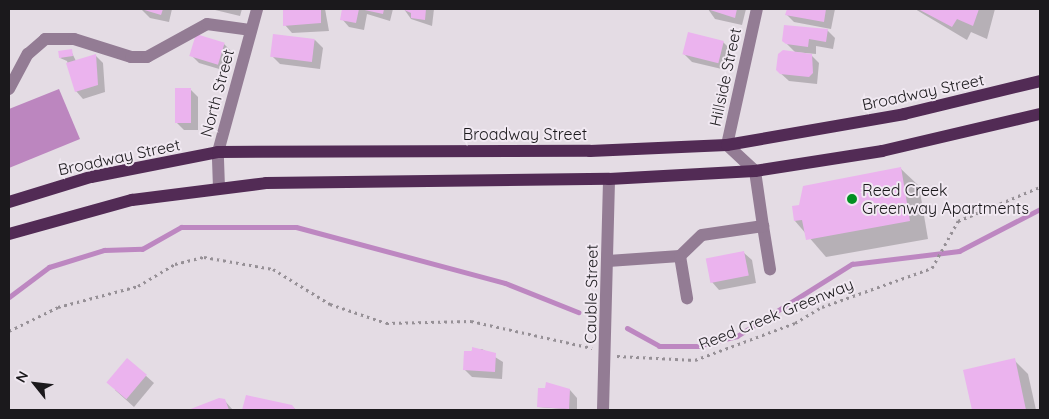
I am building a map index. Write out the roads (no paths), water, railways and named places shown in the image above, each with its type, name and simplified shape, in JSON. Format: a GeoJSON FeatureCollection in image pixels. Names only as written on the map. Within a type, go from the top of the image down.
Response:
{"type":"FeatureCollection","features":[{"type":"Feature","properties":{"kind":"main road","name":"Broadway Street"},"geometry":{"type":"LineString","coordinates":[[9,202],[91,177],[218,152],[590,151],[727,145],[845,126],[1040,81]]}},
{"type":"Feature","properties":{"kind":"main road"},"geometry":{"type":"LineString","coordinates":[[9,234],[132,200],[219,188],[325,181],[609,179],[755,170],[882,151],[1040,114]]}},
{"type":"Feature","properties":{"kind":"street","name":"North Street"},"geometry":{"type":"LineString","coordinates":[[219,188],[218,152],[257,9]]}},
{"type":"Feature","properties":{"kind":"street","name":"Hillside Street"},"geometry":{"type":"LineString","coordinates":[[755,170],[727,145],[757,9]]}},
{"type":"Feature","properties":{"kind":"street"},"geometry":{"type":"LineString","coordinates":[[9,89],[28,54],[45,39],[74,39],[132,57],[147,56],[207,24],[250,30]]}},
{"type":"Feature","properties":{"kind":"street"},"geometry":{"type":"LineString","coordinates":[[755,170],[770,269]]}},
{"type":"Feature","properties":{"kind":"street","name":"Cauble Street"},"geometry":{"type":"LineString","coordinates":[[603,410],[606,354],[609,179]]}},
{"type":"Feature","properties":{"kind":"street"},"geometry":{"type":"LineString","coordinates":[[608,261],[680,256],[702,235],[762,226]]}},
{"type":"Feature","properties":{"kind":"street"},"geometry":{"type":"LineString","coordinates":[[680,256],[687,298]]}},
{"type":"Feature","properties":{"kind":"waterway"},"geometry":{"type":"LineString","coordinates":[[627,328],[659,346],[697,346],[737,336],[852,264],[959,251],[1040,209]]}},
{"type":"Feature","properties":{"kind":"waterway"},"geometry":{"type":"LineString","coordinates":[[9,297],[49,267],[104,250],[142,249],[181,227],[296,227],[505,283],[578,312]]}},
{"type":"Feature","properties":{"kind":"place","name":"Reed Creek Greenway Apartments"},"geometry":{"type":"Point","coordinates":[852,199]}}]}
